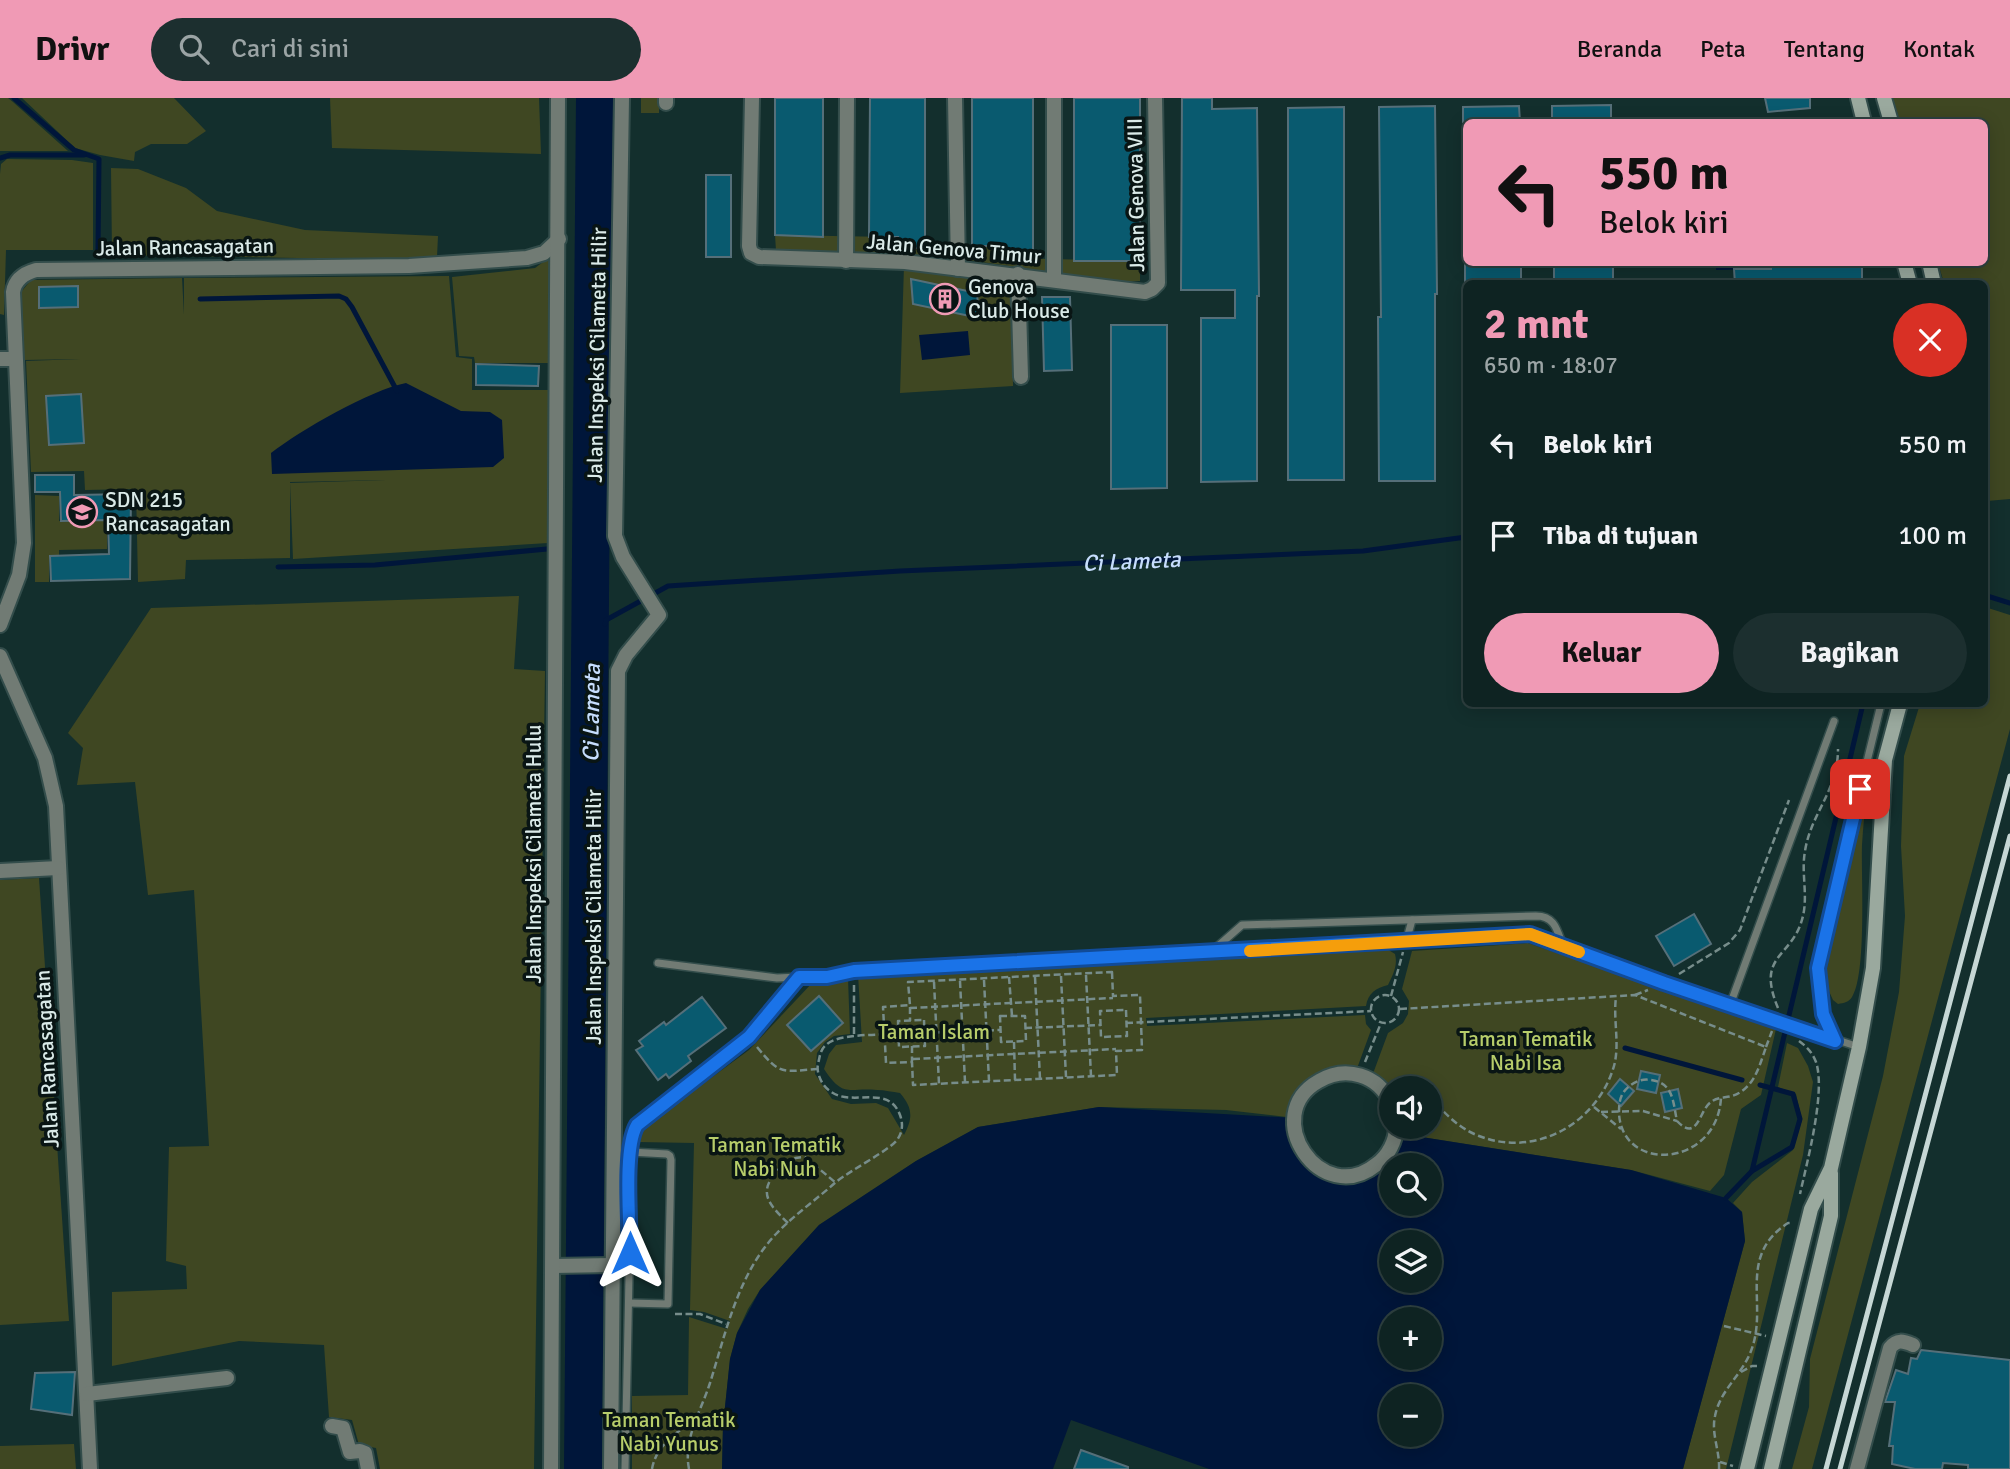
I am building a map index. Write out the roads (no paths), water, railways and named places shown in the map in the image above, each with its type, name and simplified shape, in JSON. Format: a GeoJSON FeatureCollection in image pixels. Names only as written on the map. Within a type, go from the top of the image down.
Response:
{"type":"FeatureCollection","features":[{"type":"Feature","properties":{"kind":"street"},"geometry":{"type":"LineString","coordinates":[[558,98],[559,239]]}},
{"type":"Feature","properties":{"kind":"street","name":"Jalan Inspeksi Cilameta Hilir"},"geometry":{"type":"LineString","coordinates":[[611,1469],[608,1266],[618,671],[626,655],[657,619],[658,611],[618,548],[615,536],[622,98]]}},
{"type":"Feature","properties":{"kind":"street","name":"Jalan Genova Timur"},"geometry":{"type":"LineString","coordinates":[[752,98],[749,246],[751,253],[759,257],[905,262],[1018,274],[1145,292],[1152,289]]}},
{"type":"Feature","properties":{"kind":"street"},"geometry":{"type":"LineString","coordinates":[[846,261],[847,98]]}},
{"type":"Feature","properties":{"kind":"street"},"geometry":{"type":"LineString","coordinates":[[955,98],[958,269]]}},
{"type":"Feature","properties":{"kind":"street"},"geometry":{"type":"LineString","coordinates":[[1054,98],[1054,279]]}},
{"type":"Feature","properties":{"kind":"street","name":"Jalan Genova VIII"},"geometry":{"type":"LineString","coordinates":[[1152,289],[1158,283],[1155,98]]}},
{"type":"Feature","properties":{"kind":"street"},"geometry":{"type":"LineString","coordinates":[[1858,98],[1863,119]]}},
{"type":"Feature","properties":{"kind":"street"},"geometry":{"type":"LineString","coordinates":[[1884,98],[1890,119]]}},
{"type":"Feature","properties":{"kind":"street","name":"Jalan Rancasagatan"},"geometry":{"type":"LineString","coordinates":[[0,625],[19,575],[24,543],[7,359],[14,286],[22,276],[36,270],[409,266],[536,257],[559,239]]}},
{"type":"Feature","properties":{"kind":"street","name":"Jalan Inspeksi Cilameta Hulu"},"geometry":{"type":"LineString","coordinates":[[551,1469],[558,1266],[559,239]]}},
{"type":"Feature","properties":{"kind":"street"},"geometry":{"type":"LineString","coordinates":[[1018,274],[1021,377]]}},
{"type":"Feature","properties":{"kind":"street","name":"Jalan Rancasagatan"},"geometry":{"type":"LineString","coordinates":[[0,656],[45,758],[56,806],[90,1469]]}},
{"type":"Feature","properties":{"kind":"street"},"geometry":{"type":"LineString","coordinates":[[1738,1468],[1772,1338],[1811,1209],[1830,1168],[1859,1047],[1873,968],[1885,760],[1899,707]]}},
{"type":"Feature","properties":{"kind":"street"},"geometry":{"type":"LineString","coordinates":[[0,871],[58,868]]}},
{"type":"Feature","properties":{"kind":"street"},"geometry":{"type":"LineString","coordinates":[[1379,1087],[1375,1082],[1349,1073],[1332,1075],[1317,1082],[1304,1093],[1297,1109],[1294,1126],[1298,1144],[1306,1157],[1317,1167],[1329,1173],[1351,1175],[1366,1171],[1381,1161],[1390,1149],[1393,1139]]}},
{"type":"Feature","properties":{"kind":"street"},"geometry":{"type":"LineString","coordinates":[[1771,1469],[1831,1216],[1830,1168]]}},
{"type":"Feature","properties":{"kind":"street"},"geometry":{"type":"LineString","coordinates":[[558,1266],[608,1266]]}},
{"type":"Feature","properties":{"kind":"street"},"geometry":{"type":"LineString","coordinates":[[1857,1469],[1890,1348],[1900,1340],[1913,1345]]}},
{"type":"Feature","properties":{"kind":"street"},"geometry":{"type":"LineString","coordinates":[[87,1394],[227,1378]]}},
{"type":"Feature","properties":{"kind":"street"},"geometry":{"type":"LineString","coordinates":[[332,1426],[343,1429],[349,1452],[365,1453],[368,1469]]}},
{"type":"Feature","properties":{"kind":"lane"},"geometry":{"type":"LineString","coordinates":[[1835,1041],[1823,1014],[1818,968],[1880,707]]}},
{"type":"Feature","properties":{"kind":"lane"},"geometry":{"type":"LineString","coordinates":[[1730,1005],[1834,721]]}},
{"type":"Feature","properties":{"kind":"lane"},"geometry":{"type":"LineString","coordinates":[[1860,789],[1867,775],[1885,760]]}},
{"type":"Feature","properties":{"kind":"lane"},"geometry":{"type":"LineString","coordinates":[[1210,953],[1242,925],[1546,916],[1555,923],[1563,946]]}},
{"type":"Feature","properties":{"kind":"lane"},"geometry":{"type":"LineString","coordinates":[[1406,942],[1412,920]]}},
{"type":"Feature","properties":{"kind":"lane"},"geometry":{"type":"LineString","coordinates":[[658,962],[777,978],[827,977],[854,971],[1530,934],[1664,983],[1859,1047]]}},
{"type":"Feature","properties":{"kind":"lane"},"geometry":{"type":"LineString","coordinates":[[625,1469],[632,1133],[637,1125],[749,1037],[799,977]]}},
{"type":"Feature","properties":{"kind":"lane"},"geometry":{"type":"LineString","coordinates":[[629,1303],[668,1304],[671,1160],[667,1154],[630,1152]]}},
{"type":"Feature","properties":{"kind":"water"},"geometry":{"type":"Polygon","coordinates":[[[576,98],[613,98],[602,1469],[564,1469],[576,98]]]}},
{"type":"Feature","properties":{"kind":"water"},"geometry":{"type":"Polygon","coordinates":[[[1716,266],[1771,266],[1771,269],[1716,270],[1716,266]]]}},
{"type":"Feature","properties":{"kind":"water"},"geometry":{"type":"Polygon","coordinates":[[[968,331],[970,355],[922,360],[919,335],[968,331]]]}},
{"type":"Feature","properties":{"kind":"water"},"geometry":{"type":"Polygon","coordinates":[[[406,383],[461,411],[490,412],[502,420],[504,458],[493,467],[272,474],[271,453],[284,444],[355,402],[406,383]]]}},
{"type":"Feature","properties":{"kind":"water"},"geometry":{"type":"Polygon","coordinates":[[[1099,1107],[1295,1118],[1317,1167],[1366,1171],[1379,1155],[1379,1216],[1442,1216],[1442,1153],[1380,1153],[1391,1139],[1434,1139],[1631,1170],[1726,1198],[1742,1212],[1745,1241],[1683,1469],[1209,1469],[1071,1420],[1053,1469],[722,1469],[723,1426],[730,1359],[737,1333],[760,1290],[819,1225],[916,1161],[978,1127],[1099,1107]]]}},
{"type":"Feature","properties":{"kind":"waterway"},"geometry":{"type":"LineString","coordinates":[[14,98],[74,150],[99,159],[98,250]]}},
{"type":"Feature","properties":{"kind":"waterway"},"geometry":{"type":"LineString","coordinates":[[0,158],[10,155],[84,155]]}},
{"type":"Feature","properties":{"kind":"waterway"},"geometry":{"type":"LineString","coordinates":[[200,299],[339,296],[346,299],[397,391]]}},
{"type":"Feature","properties":{"kind":"waterway","name":"Ci Lameta"},"geometry":{"type":"LineString","coordinates":[[605,624],[606,620],[668,586],[900,571],[1363,551],[1463,537]]}},
{"type":"Feature","properties":{"kind":"waterway"},"geometry":{"type":"LineString","coordinates":[[278,567],[375,565],[547,549]]}},
{"type":"Feature","properties":{"kind":"waterway","name":"Ci Lameta"},"geometry":{"type":"LineString","coordinates":[[1988,596],[2010,603]]}},
{"type":"Feature","properties":{"kind":"waterway"},"geometry":{"type":"LineString","coordinates":[[1726,1198],[1752,1171],[1862,707]]}},
{"type":"Feature","properties":{"kind":"waterway"},"geometry":{"type":"LineString","coordinates":[[1625,1048],[1742,1080]]}},
{"type":"Feature","properties":{"kind":"waterway"},"geometry":{"type":"LineString","coordinates":[[1752,1171],[1792,1147],[1800,1119],[1793,1094],[1760,1085]]}},
{"type":"Feature","properties":{"kind":"railway"},"geometry":{"type":"LineString","coordinates":[[1826,1469],[2010,776]]}},
{"type":"Feature","properties":{"kind":"railway"},"geometry":{"type":"LineString","coordinates":[[1840,1469],[2010,836]]}},
{"type":"Feature","properties":{"kind":"place","name":"Genova Club House"},"geometry":{"type":"Point","coordinates":[945,299]}},
{"type":"Feature","properties":{"kind":"place","name":"SDN 215 Rancasagatan"},"geometry":{"type":"Point","coordinates":[82,512]}},
{"type":"Feature","properties":{"kind":"park label","name":"Taman Islam"},"geometry":{"type":"Point","coordinates":[934,1032]}},
{"type":"Feature","properties":{"kind":"park label","name":"Taman Tematik Nabi Isa"},"geometry":{"type":"Point","coordinates":[1526,1051]}},
{"type":"Feature","properties":{"kind":"park label","name":"Taman Tematik Nabi Nuh"},"geometry":{"type":"Point","coordinates":[775,1157]}},
{"type":"Feature","properties":{"kind":"park label","name":"Taman Tematik Nabi Yunus"},"geometry":{"type":"Point","coordinates":[669,1432]}}]}
